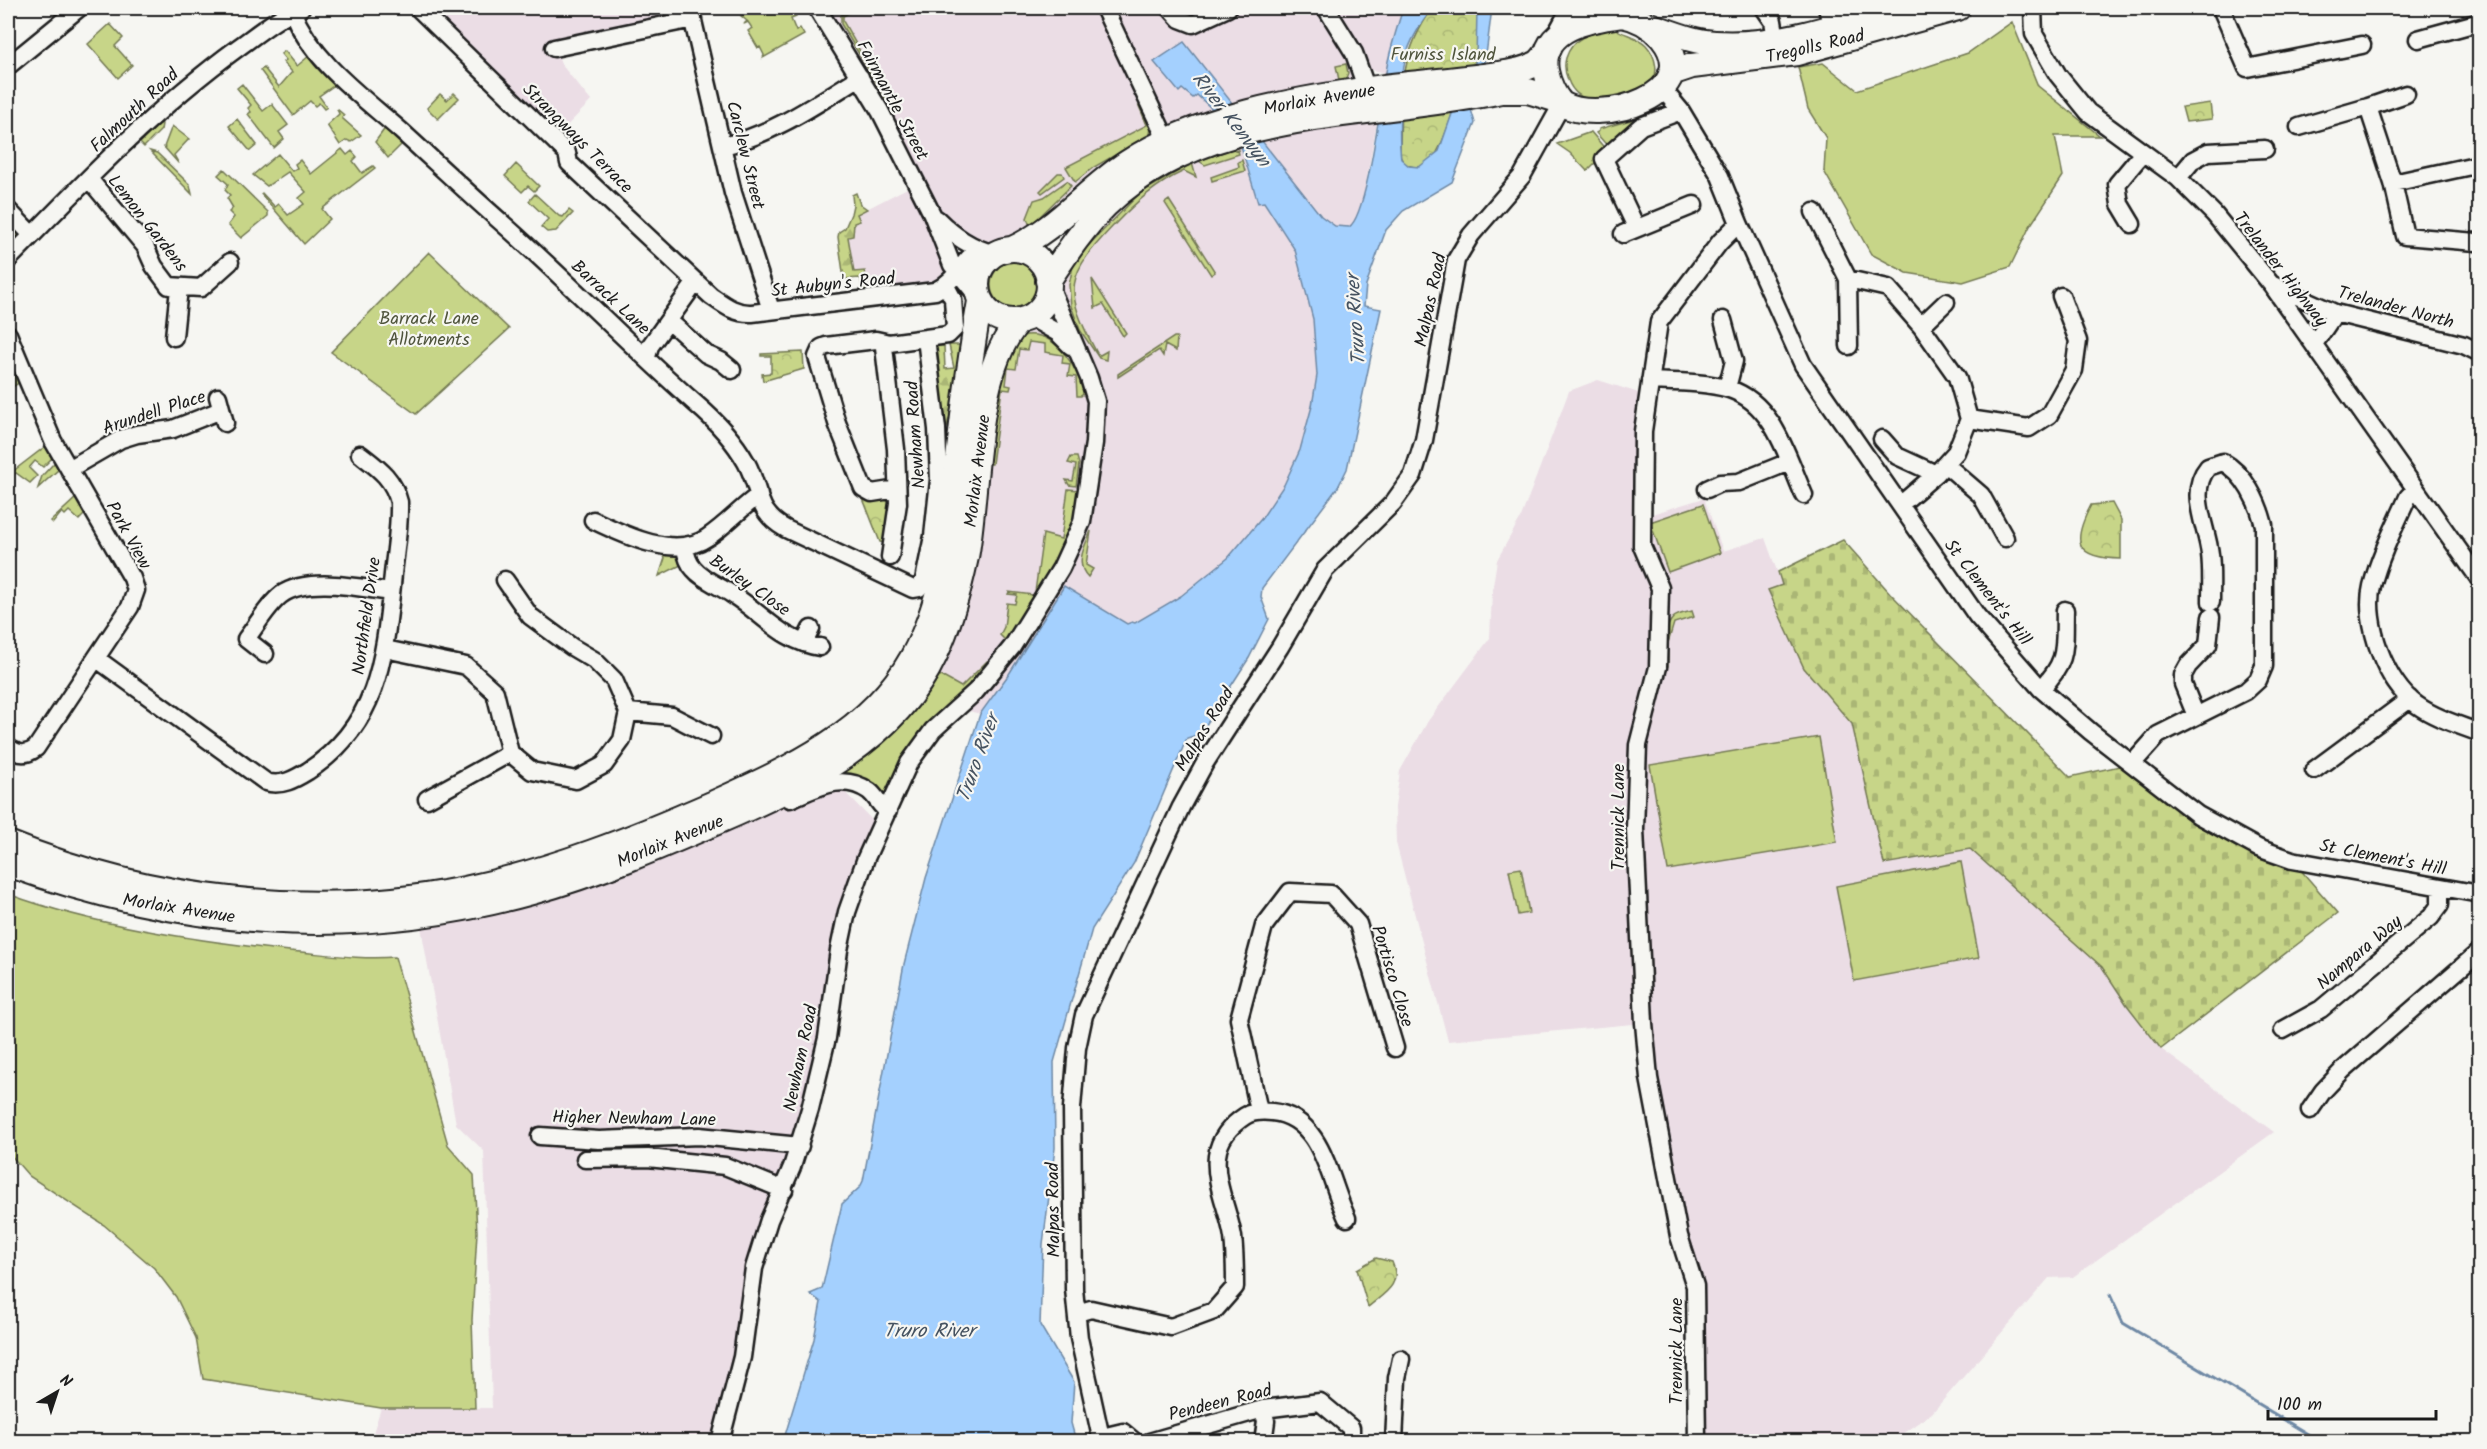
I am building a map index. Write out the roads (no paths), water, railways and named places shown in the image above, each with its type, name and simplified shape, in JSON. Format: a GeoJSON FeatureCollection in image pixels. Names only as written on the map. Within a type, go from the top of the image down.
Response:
{"type":"FeatureCollection","features":[{"type":"Feature","properties":{"kind":"highway","name":"Tregolls Road"},"geometry":{"type":"LineString","coordinates":[[1647,24],[1714,43],[1776,39],[1829,18],[1894,8]]}},
{"type":"Feature","properties":{"kind":"highway","name":"Tregolls Road"},"geometry":{"type":"LineString","coordinates":[[1667,80],[1692,66],[1757,59],[1807,50],[1958,8]]}},
{"type":"Feature","properties":{"kind":"highway"},"geometry":{"type":"LineString","coordinates":[[1617,11],[1647,24],[1666,43],[1672,58],[1667,80],[1653,96],[1622,109],[1587,112],[1560,102],[1548,80],[1545,62],[1555,40],[1582,22],[1617,11]]}},
{"type":"Feature","properties":{"kind":"highway","name":"Morlaix Avenue"},"geometry":{"type":"LineString","coordinates":[[1499,82],[1537,63],[1555,40]]}},
{"type":"Feature","properties":{"kind":"highway","name":"Morlaix Avenue"},"geometry":{"type":"LineString","coordinates":[[995,251],[1042,234],[1103,178],[1146,151],[1167,141],[1371,96],[1499,82],[1560,102]]}},
{"type":"Feature","properties":{"kind":"highway","name":"Morlaix Avenue"},"geometry":{"type":"LineString","coordinates":[[1048,282],[1081,233],[1107,205],[1171,159],[1206,144],[1220,130]]}},
{"type":"Feature","properties":{"kind":"highway"},"geometry":{"type":"LineString","coordinates":[[1020,250],[1036,258],[1046,272],[1048,282],[1046,299],[1041,307],[1025,319],[1002,319],[994,316],[980,300],[977,281],[980,270],[995,251],[1020,250]]}},
{"type":"Feature","properties":{"kind":"highway","name":"Morlaix Avenue"},"geometry":{"type":"LineString","coordinates":[[8,843],[110,877],[196,894],[302,903],[393,899],[472,888],[574,859],[701,808],[782,772],[815,753],[865,716],[901,675],[921,641],[940,584],[950,534],[960,439],[980,300]]}},
{"type":"Feature","properties":{"kind":"highway","name":"Morlaix Avenue"},"geometry":{"type":"LineString","coordinates":[[8,864],[59,883],[191,913],[272,921],[346,922],[454,911],[530,893],[600,870],[789,790],[851,752],[896,713],[928,670],[944,633],[966,557],[988,391],[1000,350],[1009,331],[1025,319]]}},
{"type":"Feature","properties":{"kind":"main road"},"geometry":{"type":"LineString","coordinates":[[1555,40],[1573,8]]}},
{"type":"Feature","properties":{"kind":"street"},"geometry":{"type":"LineString","coordinates":[[8,66],[80,8]]}},
{"type":"Feature","properties":{"kind":"street","name":"Strangways Terrace"},"geometry":{"type":"LineString","coordinates":[[418,8],[567,153],[569,163],[711,296]]}},
{"type":"Feature","properties":{"kind":"street"},"geometry":{"type":"LineString","coordinates":[[1104,8],[1167,141]]}},
{"type":"Feature","properties":{"kind":"street"},"geometry":{"type":"LineString","coordinates":[[1170,8],[1180,19],[1192,24],[1228,8]]}},
{"type":"Feature","properties":{"kind":"street"},"geometry":{"type":"LineString","coordinates":[[1326,8],[1354,53],[1371,96]]}},
{"type":"Feature","properties":{"kind":"street"},"geometry":{"type":"LineString","coordinates":[[1764,8],[1773,21],[1776,39]]}},
{"type":"Feature","properties":{"kind":"street","name":"Trelander Highway"},"geometry":{"type":"LineString","coordinates":[[2033,8],[2034,34],[2058,75],[2088,112],[2142,154],[2178,178],[2214,214],[2271,284],[2480,580]]}},
{"type":"Feature","properties":{"kind":"street"},"geometry":{"type":"LineString","coordinates":[[2221,8],[2247,68],[2362,45]]}},
{"type":"Feature","properties":{"kind":"street","name":"Barrack Lane"},"geometry":{"type":"LineString","coordinates":[[296,9],[304,37],[348,85],[564,279],[609,325],[647,357],[653,366],[723,429],[746,463],[766,514],[774,522],[910,588]]}},
{"type":"Feature","properties":{"kind":"street","name":"Falmouth Road"},"geometry":{"type":"LineString","coordinates":[[8,260],[89,179],[204,72],[296,9]]}},
{"type":"Feature","properties":{"kind":"street","name":"Fairmantle Street"},"geometry":{"type":"LineString","coordinates":[[823,10],[932,214],[952,280],[980,300]]}},
{"type":"Feature","properties":{"kind":"street"},"geometry":{"type":"LineString","coordinates":[[554,48],[614,41],[691,13]]}},
{"type":"Feature","properties":{"kind":"street","name":"Carclew Street"},"geometry":{"type":"LineString","coordinates":[[691,13],[733,193],[771,310]]}},
{"type":"Feature","properties":{"kind":"street"},"geometry":{"type":"LineString","coordinates":[[2418,39],[2480,22]]}},
{"type":"Feature","properties":{"kind":"street"},"geometry":{"type":"LineString","coordinates":[[723,146],[746,139],[795,115],[860,77]]}},
{"type":"Feature","properties":{"kind":"street","name":"St Clement's Hill"},"geometry":{"type":"LineString","coordinates":[[1667,80],[1681,111],[1720,176],[1803,365],[1977,616],[2042,689],[2198,815],[2258,848],[2292,860],[2480,894]]}},
{"type":"Feature","properties":{"kind":"street"},"geometry":{"type":"LineString","coordinates":[[2300,127],[2406,94]]}},
{"type":"Feature","properties":{"kind":"street","name":"Malpas Road"},"geometry":{"type":"LineString","coordinates":[[1102,1439],[1081,1349],[1074,1289],[1072,1108],[1077,1048],[1087,1006],[1181,807],[1205,763],[1280,647],[1325,570],[1393,504],[1413,475],[1424,440],[1456,260],[1471,236],[1522,176],[1560,102]]}},
{"type":"Feature","properties":{"kind":"street"},"geometry":{"type":"LineString","coordinates":[[2368,107],[2393,183],[2404,236],[2476,242]]}},
{"type":"Feature","properties":{"kind":"street"},"geometry":{"type":"LineString","coordinates":[[1681,111],[1641,126],[1604,159],[1630,231],[1694,205]]}},
{"type":"Feature","properties":{"kind":"street"},"geometry":{"type":"LineString","coordinates":[[2178,178],[2193,160],[2208,152],[2265,148]]}},
{"type":"Feature","properties":{"kind":"street"},"geometry":{"type":"LineString","coordinates":[[2132,224],[2120,204],[2117,184],[2142,154]]}},
{"type":"Feature","properties":{"kind":"street"},"geometry":{"type":"LineString","coordinates":[[2393,183],[2480,164]]}},
{"type":"Feature","properties":{"kind":"street","name":"Lemon Gardens"},"geometry":{"type":"LineString","coordinates":[[89,179],[145,246],[154,266],[169,286],[201,288],[230,262]]}},
{"type":"Feature","properties":{"kind":"street"},"geometry":{"type":"LineString","coordinates":[[8,210],[32,235]]}},
{"type":"Feature","properties":{"kind":"street"},"geometry":{"type":"LineString","coordinates":[[1814,212],[1848,279],[1849,346]]}},
{"type":"Feature","properties":{"kind":"street","name":"Fairmantle Street"},"geometry":{"type":"LineString","coordinates":[[932,214],[957,237],[995,251]]}},
{"type":"Feature","properties":{"kind":"street","name":"Trennick Lane"},"geometry":{"type":"LineString","coordinates":[[1697,1442],[1695,1286],[1679,1236],[1648,1078],[1635,829],[1639,736],[1656,682],[1660,588],[1642,546],[1643,430],[1658,328],[1662,317],[1726,235],[1739,223]]}},
{"type":"Feature","properties":{"kind":"street"},"geometry":{"type":"LineString","coordinates":[[952,280],[970,257],[995,251]]}},
{"type":"Feature","properties":{"kind":"street"},"geometry":{"type":"LineString","coordinates":[[1848,279],[1888,288],[1921,326],[1957,377],[1969,419],[1956,452],[1900,505]]}},
{"type":"Feature","properties":{"kind":"street","name":"Newham Road"},"geometry":{"type":"LineString","coordinates":[[897,489],[872,493],[863,488],[837,423],[817,357],[821,348],[826,345],[876,340],[889,342],[948,335],[955,328],[952,280]]}},
{"type":"Feature","properties":{"kind":"street","name":"St Aubyn's Road"},"geometry":{"type":"LineString","coordinates":[[711,296],[741,313],[935,291],[952,280]]}},
{"type":"Feature","properties":{"kind":"street"},"geometry":{"type":"LineString","coordinates":[[647,357],[649,348],[696,282]]}},
{"type":"Feature","properties":{"kind":"street","name":"Newham Road"},"geometry":{"type":"LineString","coordinates":[[720,1442],[742,1357],[754,1268],[769,1220],[784,1190],[800,1146],[827,1038],[838,954],[848,912],[873,843],[900,779],[916,751],[933,730],[990,675],[1018,637],[1061,568],[1082,522],[1096,410],[1092,386],[1048,282]]}},
{"type":"Feature","properties":{"kind":"street","name":"Trelander North"},"geometry":{"type":"LineString","coordinates":[[2271,284],[2335,313],[2464,345],[2480,353]]}},
{"type":"Feature","properties":{"kind":"street","name":"Lemon Gardens"},"geometry":{"type":"LineString","coordinates":[[174,337],[179,288]]}},
{"type":"Feature","properties":{"kind":"street"},"geometry":{"type":"LineString","coordinates":[[1969,419],[2029,428],[2049,416],[2074,370],[2078,341],[2061,296]]}},
{"type":"Feature","properties":{"kind":"street"},"geometry":{"type":"LineString","coordinates":[[1921,326],[1946,302]]}},
{"type":"Feature","properties":{"kind":"street"},"geometry":{"type":"LineString","coordinates":[[2314,344],[2335,313]]}},
{"type":"Feature","properties":{"kind":"street"},"geometry":{"type":"LineString","coordinates":[[1025,319],[1058,333],[1078,353]]}},
{"type":"Feature","properties":{"kind":"street"},"geometry":{"type":"LineString","coordinates":[[1723,320],[1734,361],[1727,388]]}},
{"type":"Feature","properties":{"kind":"street"},"geometry":{"type":"LineString","coordinates":[[669,321],[706,354],[732,370]]}},
{"type":"Feature","properties":{"kind":"street","name":"Park View"},"geometry":{"type":"LineString","coordinates":[[8,334],[50,435],[132,578],[136,590],[130,607],[36,748],[30,753],[22,754],[8,747]]}},
{"type":"Feature","properties":{"kind":"street","name":"Newham Road"},"geometry":{"type":"LineString","coordinates":[[910,588],[919,588],[924,580],[938,494],[937,429],[927,338]]}},
{"type":"Feature","properties":{"kind":"street","name":"Newham Road"},"geometry":{"type":"LineString","coordinates":[[889,342],[884,350],[896,449],[897,489],[897,511],[890,557]]}},
{"type":"Feature","properties":{"kind":"street"},"geometry":{"type":"LineString","coordinates":[[1650,381],[1727,388],[1746,398],[1762,411],[1775,429],[1803,495]]}},
{"type":"Feature","properties":{"kind":"street","name":"Arundell Place"},"geometry":{"type":"LineString","coordinates":[[69,469],[121,440],[137,434],[173,429],[221,410]]}},
{"type":"Feature","properties":{"kind":"street"},"geometry":{"type":"LineString","coordinates":[[1882,439],[1897,456],[1940,469],[1981,495],[2005,538]]}},
{"type":"Feature","properties":{"kind":"street","name":"Northfield Drive"},"geometry":{"type":"LineString","coordinates":[[97,659],[256,776],[276,784],[287,782],[315,766],[346,736],[371,698],[385,649],[399,502],[395,489],[386,475],[360,454]]}},
{"type":"Feature","properties":{"kind":"street"},"geometry":{"type":"LineString","coordinates":[[1713,491],[1720,483],[1739,482],[1789,462]]}},
{"type":"Feature","properties":{"kind":"street"},"geometry":{"type":"LineString","coordinates":[[2133,763],[2158,735],[2196,716],[2246,691],[2258,680],[2266,658],[2264,525],[2258,505],[2247,486],[2233,469],[2223,462],[2213,464],[2206,470],[2198,501],[2210,553],[2211,609],[2208,645],[2188,666],[2183,675],[2183,684],[2196,716]]}},
{"type":"Feature","properties":{"kind":"street"},"geometry":{"type":"LineString","coordinates":[[2415,490],[2408,497],[2372,587],[2372,624],[2378,648],[2389,670],[2410,699],[2427,711],[2480,733]]}},
{"type":"Feature","properties":{"kind":"street"},"geometry":{"type":"LineString","coordinates":[[594,520],[663,546],[685,548],[707,538],[759,495]]}},
{"type":"Feature","properties":{"kind":"street","name":"Burley Close"},"geometry":{"type":"LineString","coordinates":[[685,548],[690,563],[698,573],[734,595],[768,623],[812,639]]}},
{"type":"Feature","properties":{"kind":"street"},"geometry":{"type":"LineString","coordinates":[[385,649],[466,666],[495,692],[510,753],[532,771],[576,780],[604,765],[622,740],[628,712],[614,680],[594,660],[530,616],[505,580]]}},
{"type":"Feature","properties":{"kind":"street"},"geometry":{"type":"LineString","coordinates":[[265,654],[246,639],[274,602],[294,588],[315,585],[391,592]]}},
{"type":"Feature","properties":{"kind":"street"},"geometry":{"type":"LineString","coordinates":[[2042,689],[2063,660],[2065,610]]}},
{"type":"Feature","properties":{"kind":"street"},"geometry":{"type":"LineString","coordinates":[[2314,770],[2410,699]]}},
{"type":"Feature","properties":{"kind":"street"},"geometry":{"type":"LineString","coordinates":[[628,712],[672,716],[711,736]]}},
{"type":"Feature","properties":{"kind":"street"},"geometry":{"type":"LineString","coordinates":[[427,799],[510,753]]}},
{"type":"Feature","properties":{"kind":"street"},"geometry":{"type":"LineString","coordinates":[[731,816],[781,803],[835,781],[862,787],[888,811]]}},
{"type":"Feature","properties":{"kind":"street","name":"Nampara Way"},"geometry":{"type":"LineString","coordinates":[[2283,1030],[2321,1010],[2431,917],[2440,905],[2440,888]]}},
{"type":"Feature","properties":{"kind":"street","name":"Portisco Close"},"geometry":{"type":"LineString","coordinates":[[1259,1111],[1239,1019],[1264,926],[1290,892],[1331,894],[1358,924],[1395,1048]]}},
{"type":"Feature","properties":{"kind":"street"},"geometry":{"type":"LineString","coordinates":[[2310,1110],[2323,1091],[2343,1070],[2480,951]]}},
{"type":"Feature","properties":{"kind":"street"},"geometry":{"type":"LineString","coordinates":[[1077,1313],[1091,1309],[1171,1327],[1214,1311],[1235,1287],[1233,1238],[1217,1167],[1218,1153],[1222,1139],[1237,1121],[1248,1114],[1259,1111],[1282,1113],[1294,1119],[1311,1135],[1322,1151],[1338,1200],[1347,1218]]}},
{"type":"Feature","properties":{"kind":"street","name":"Higher Newham Lane"},"geometry":{"type":"LineString","coordinates":[[540,1136],[599,1140],[699,1136],[800,1146]]}},
{"type":"Feature","properties":{"kind":"street"},"geometry":{"type":"LineString","coordinates":[[585,1160],[648,1158],[725,1166],[784,1190]]}},
{"type":"Feature","properties":{"kind":"street"},"geometry":{"type":"LineString","coordinates":[[1394,1442],[1397,1378],[1401,1359]]}},
{"type":"Feature","properties":{"kind":"street","name":"Pendeen Road"},"geometry":{"type":"LineString","coordinates":[[1149,1442],[1263,1409],[1320,1402],[1351,1428],[1351,1442]]}},
{"type":"Feature","properties":{"kind":"street"},"geometry":{"type":"LineString","coordinates":[[1263,1409],[1266,1421],[1263,1442]]}},
{"type":"Feature","properties":{"kind":"street"},"geometry":{"type":"LineString","coordinates":[[1102,1439],[1123,1432],[1135,1442]]}},
{"type":"Feature","properties":{"kind":"water","name":"Truro River"},"geometry":{"type":"Polygon","coordinates":[[[1403,8],[1433,8],[1417,31],[1406,56],[1400,107],[1401,159],[1409,166],[1419,167],[1439,151],[1453,111],[1476,60],[1477,8],[1492,8],[1486,55],[1470,106],[1475,123],[1452,182],[1403,211],[1386,230],[1366,285],[1364,306],[1381,309],[1347,469],[1338,487],[1262,588],[1261,597],[1269,619],[1249,658],[1200,734],[1187,738],[1134,863],[1092,929],[1054,1062],[1055,1148],[1043,1244],[1040,1325],[1074,1382],[1071,1423],[1076,1441],[783,1442],[814,1339],[821,1302],[810,1294],[822,1289],[842,1204],[860,1187],[863,1181],[904,964],[926,878],[980,714],[1009,674],[1064,586],[1127,624],[1135,623],[1181,596],[1228,558],[1262,518],[1284,485],[1300,450],[1312,406],[1317,375],[1313,319],[1295,250],[1264,202],[1258,203],[1241,146],[1213,110],[1197,95],[1193,98],[1182,89],[1179,92],[1154,62],[1184,42],[1321,216],[1335,226],[1349,227],[1356,218],[1368,177],[1388,61],[1403,8]]]}},
{"type":"Feature","properties":{"kind":"waterway"},"geometry":{"type":"LineString","coordinates":[[2110,1295],[2123,1323],[2321,1442]]}},
{"type":"Feature","properties":{"kind":"park label","name":"Furniss Island"},"geometry":{"type":"Point","coordinates":[1443,54]}},
{"type":"Feature","properties":{"kind":"park label","name":"Barrack Lane Allotments"},"geometry":{"type":"Point","coordinates":[429,328]}},
{"type":"Feature","properties":{"kind":"water label","name":"River Kenwyn"},"geometry":{"type":"Point","coordinates":[1232,119]}}]}
